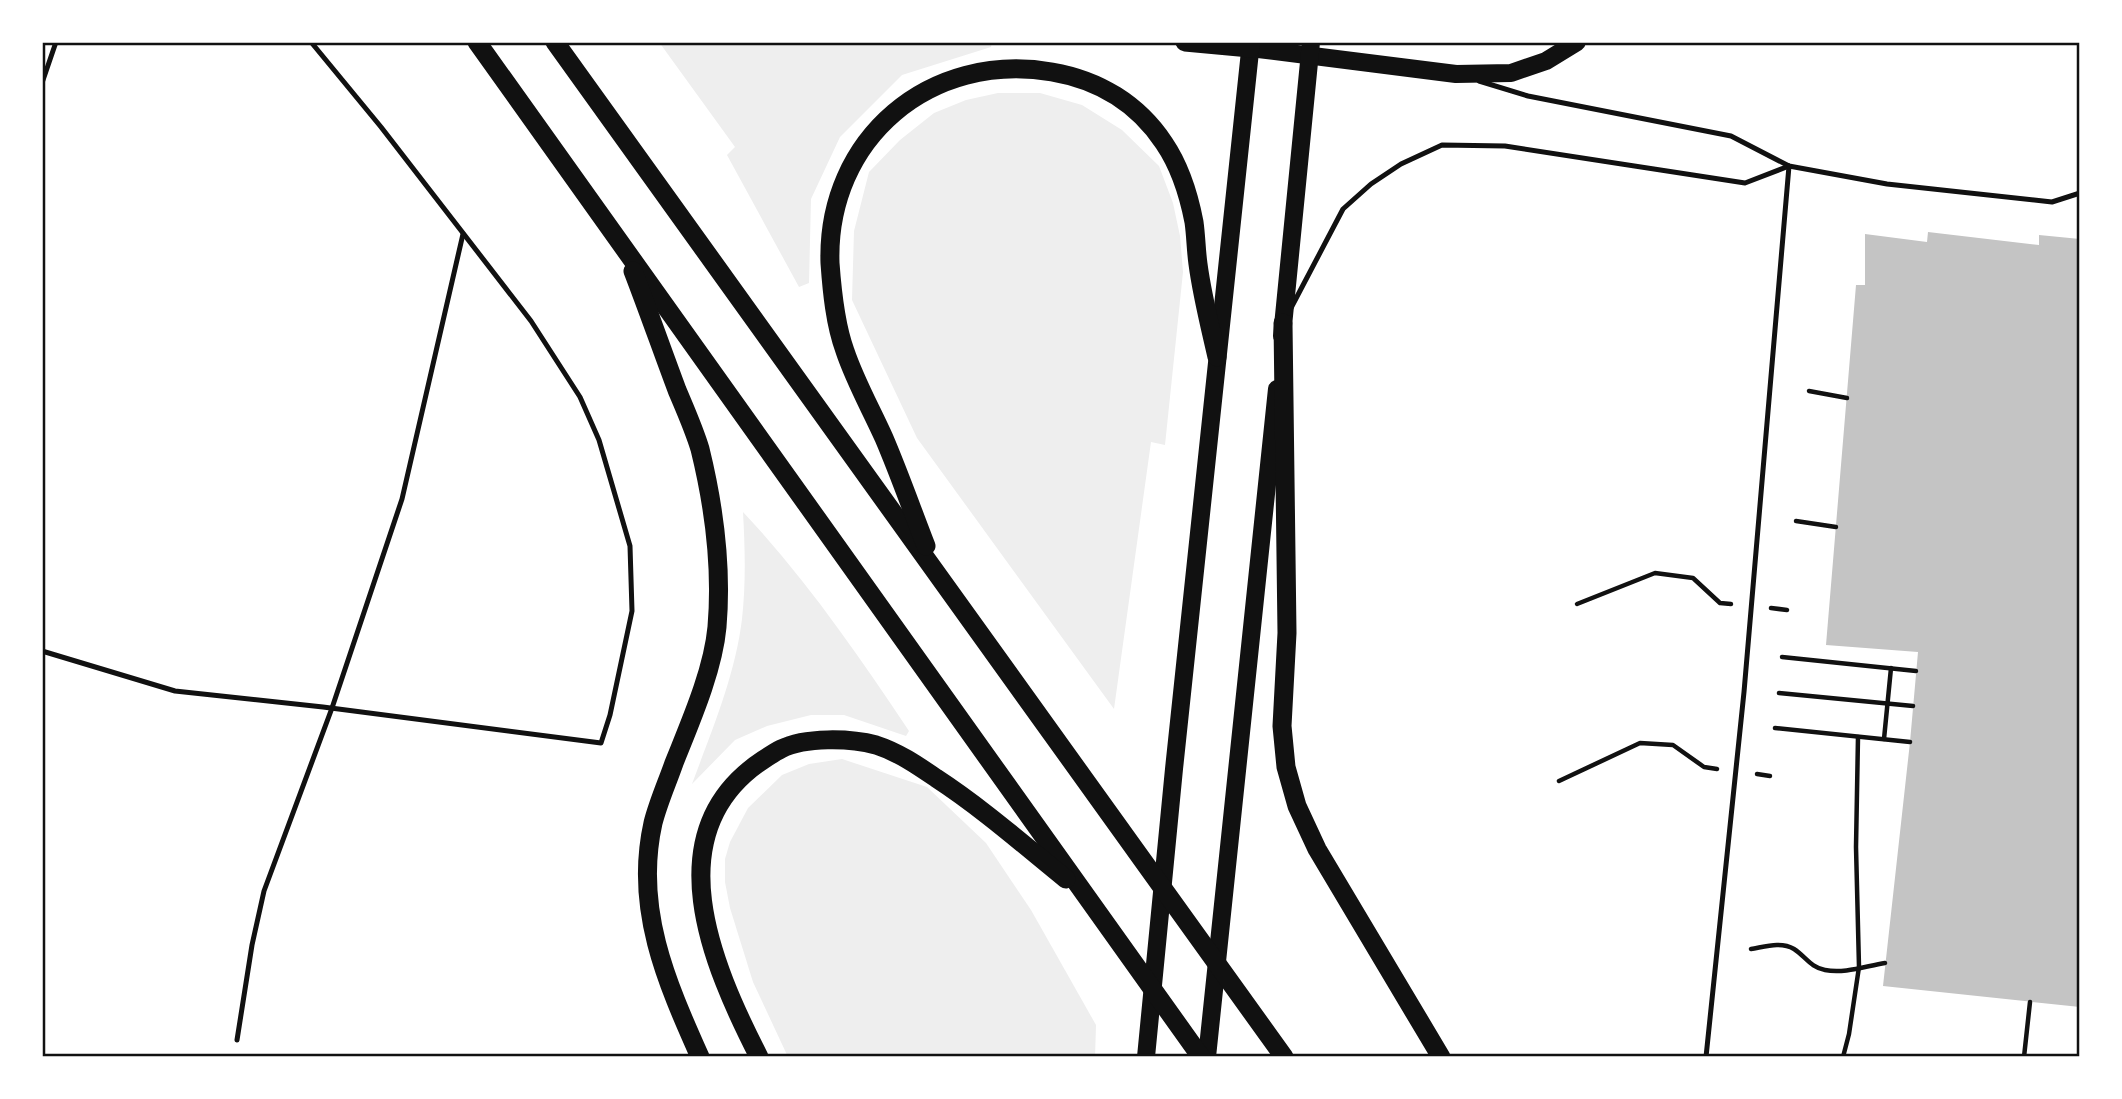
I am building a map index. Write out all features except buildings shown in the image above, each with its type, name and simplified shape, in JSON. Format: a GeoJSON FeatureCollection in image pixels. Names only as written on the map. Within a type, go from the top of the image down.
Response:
{"type":"FeatureCollection","features":[{"type":"Feature","properties":{"kind":"highway"},"geometry":{"type":"LineString","coordinates":[[477,42],[1201,1057]]}},
{"type":"Feature","properties":{"kind":"highway"},"geometry":{"type":"LineString","coordinates":[[555,42],[1284,1057]]}},
{"type":"Feature","properties":{"kind":"highway"},"geometry":{"type":"LineString","coordinates":[[1185,42],[1250,45]]}},
{"type":"Feature","properties":{"kind":"highway"},"geometry":{"type":"LineString","coordinates":[[937,573],[884,438],[845,350],[835,306],[830,261],[833,225],[840,191],[853,162],[871,135],[892,115],[918,96],[953,78],[993,69],[1030,68],[1065,74],[1102,87],[1123,100],[1141,114],[1165,145],[1182,178],[1194,221],[1198,266],[1217,357]]}},
{"type":"Feature","properties":{"kind":"highway"},"geometry":{"type":"LineString","coordinates":[[622,243],[699,447],[717,558],[717,631],[706,677],[653,822],[646,881],[649,911],[661,960],[700,1057]]}},
{"type":"Feature","properties":{"kind":"highway"},"geometry":{"type":"LineString","coordinates":[[1283,323],[1287,633],[1282,726],[1286,767],[1297,806],[1317,849],[1441,1057]]}},
{"type":"Feature","properties":{"kind":"highway"},"geometry":{"type":"LineString","coordinates":[[760,1057],[725,984],[710,938],[700,891],[699,868],[708,826],[721,800],[739,780],[783,748],[843,739],[876,745],[907,758],[961,794],[1086,895]]}},
{"type":"Feature","properties":{"kind":"main road"},"geometry":{"type":"LineString","coordinates":[[1146,1057],[1250,45],[1311,49],[1455,74],[1511,73],[1546,61],[1577,42]]}},
{"type":"Feature","properties":{"kind":"main road"},"geometry":{"type":"LineString","coordinates":[[1207,1057],[1311,49]]}},
{"type":"Feature","properties":{"kind":"lane"},"geometry":{"type":"LineString","coordinates":[[42,83],[56,42]]}},
{"type":"Feature","properties":{"kind":"lane"},"geometry":{"type":"LineString","coordinates":[[42,651],[175,691],[332,708],[601,743],[610,715],[632,611],[630,546],[599,440],[580,397],[531,321],[381,127],[310,42]]}},
{"type":"Feature","properties":{"kind":"lane"},"geometry":{"type":"LineString","coordinates":[[1455,74],[1528,96],[1731,136],[1789,166],[1887,184],[2053,202],[2080,193]]}},
{"type":"Feature","properties":{"kind":"lane"},"geometry":{"type":"LineString","coordinates":[[1283,323],[1343,209],[1371,184],[1401,164],[1442,145],[1505,146],[1745,183],[1789,166]]}},
{"type":"Feature","properties":{"kind":"lane"},"geometry":{"type":"LineString","coordinates":[[1706,1057],[1751,606],[1789,166]]}},
{"type":"Feature","properties":{"kind":"lane"},"geometry":{"type":"LineString","coordinates":[[237,1041],[264,891],[332,708],[402,499],[463,234]]}},
{"type":"Feature","properties":{"kind":"path"},"geometry":{"type":"LineString","coordinates":[[1810,391],[1847,398]]}},
{"type":"Feature","properties":{"kind":"path"},"geometry":{"type":"LineString","coordinates":[[1796,521],[1836,527]]}},
{"type":"Feature","properties":{"kind":"path"},"geometry":{"type":"LineString","coordinates":[[1577,604],[1656,573],[1693,578],[1720,603],[1787,610]]}},
{"type":"Feature","properties":{"kind":"path"},"geometry":{"type":"LineString","coordinates":[[1782,657],[1916,671]]}},
{"type":"Feature","properties":{"kind":"path"},"geometry":{"type":"LineString","coordinates":[[1884,739],[1891,668]]}},
{"type":"Feature","properties":{"kind":"path"},"geometry":{"type":"LineString","coordinates":[[1779,692],[1913,706]]}},
{"type":"Feature","properties":{"kind":"path"},"geometry":{"type":"LineString","coordinates":[[1775,728],[1910,742]]}},
{"type":"Feature","properties":{"kind":"path"},"geometry":{"type":"LineString","coordinates":[[1843,1057],[1859,967],[1856,847],[1858,737]]}},
{"type":"Feature","properties":{"kind":"path"},"geometry":{"type":"LineString","coordinates":[[1559,781],[1640,743],[1673,745],[1704,767],[1770,776]]}},
{"type":"Feature","properties":{"kind":"path"},"geometry":{"type":"LineString","coordinates":[[1751,949],[1784,945],[1794,949],[1814,966],[1825,970],[1885,963]]}},
{"type":"Feature","properties":{"kind":"path"},"geometry":{"type":"LineString","coordinates":[[2024,1057],[2030,1002]]}},
{"type":"Feature","properties":{"kind":"shaded area"},"geometry":{"type":"Polygon","coordinates":[[[659,42],[992,42],[991,47],[902,75],[840,137],[811,199],[809,283],[799,287],[727,155],[735,147],[659,42]]]}},
{"type":"Feature","properties":{"kind":"shaded area"},"geometry":{"type":"Polygon","coordinates":[[[998,93],[1040,93],[1082,105],[1122,130],[1159,166],[1173,203],[1180,236],[1183,272],[1165,445],[1151,442],[1114,709],[917,438],[852,300],[854,231],[869,172],[900,140],[934,113],[966,100],[998,93]]]}},
{"type":"Feature","properties":{"kind":"shaded area"},"geometry":{"type":"Polygon","coordinates":[[[743,512],[830,618],[909,731],[906,736],[844,715],[811,715],[767,726],[735,740],[692,784],[722,703],[739,640],[745,579],[743,512]]]}},
{"type":"Feature","properties":{"kind":"shaded area"},"geometry":{"type":"Polygon","coordinates":[[[842,759],[927,787],[986,843],[1031,910],[1096,1025],[1095,1057],[788,1057],[753,982],[730,908],[725,882],[725,859],[730,842],[748,808],[782,775],[809,764],[842,759]]]}}]}
